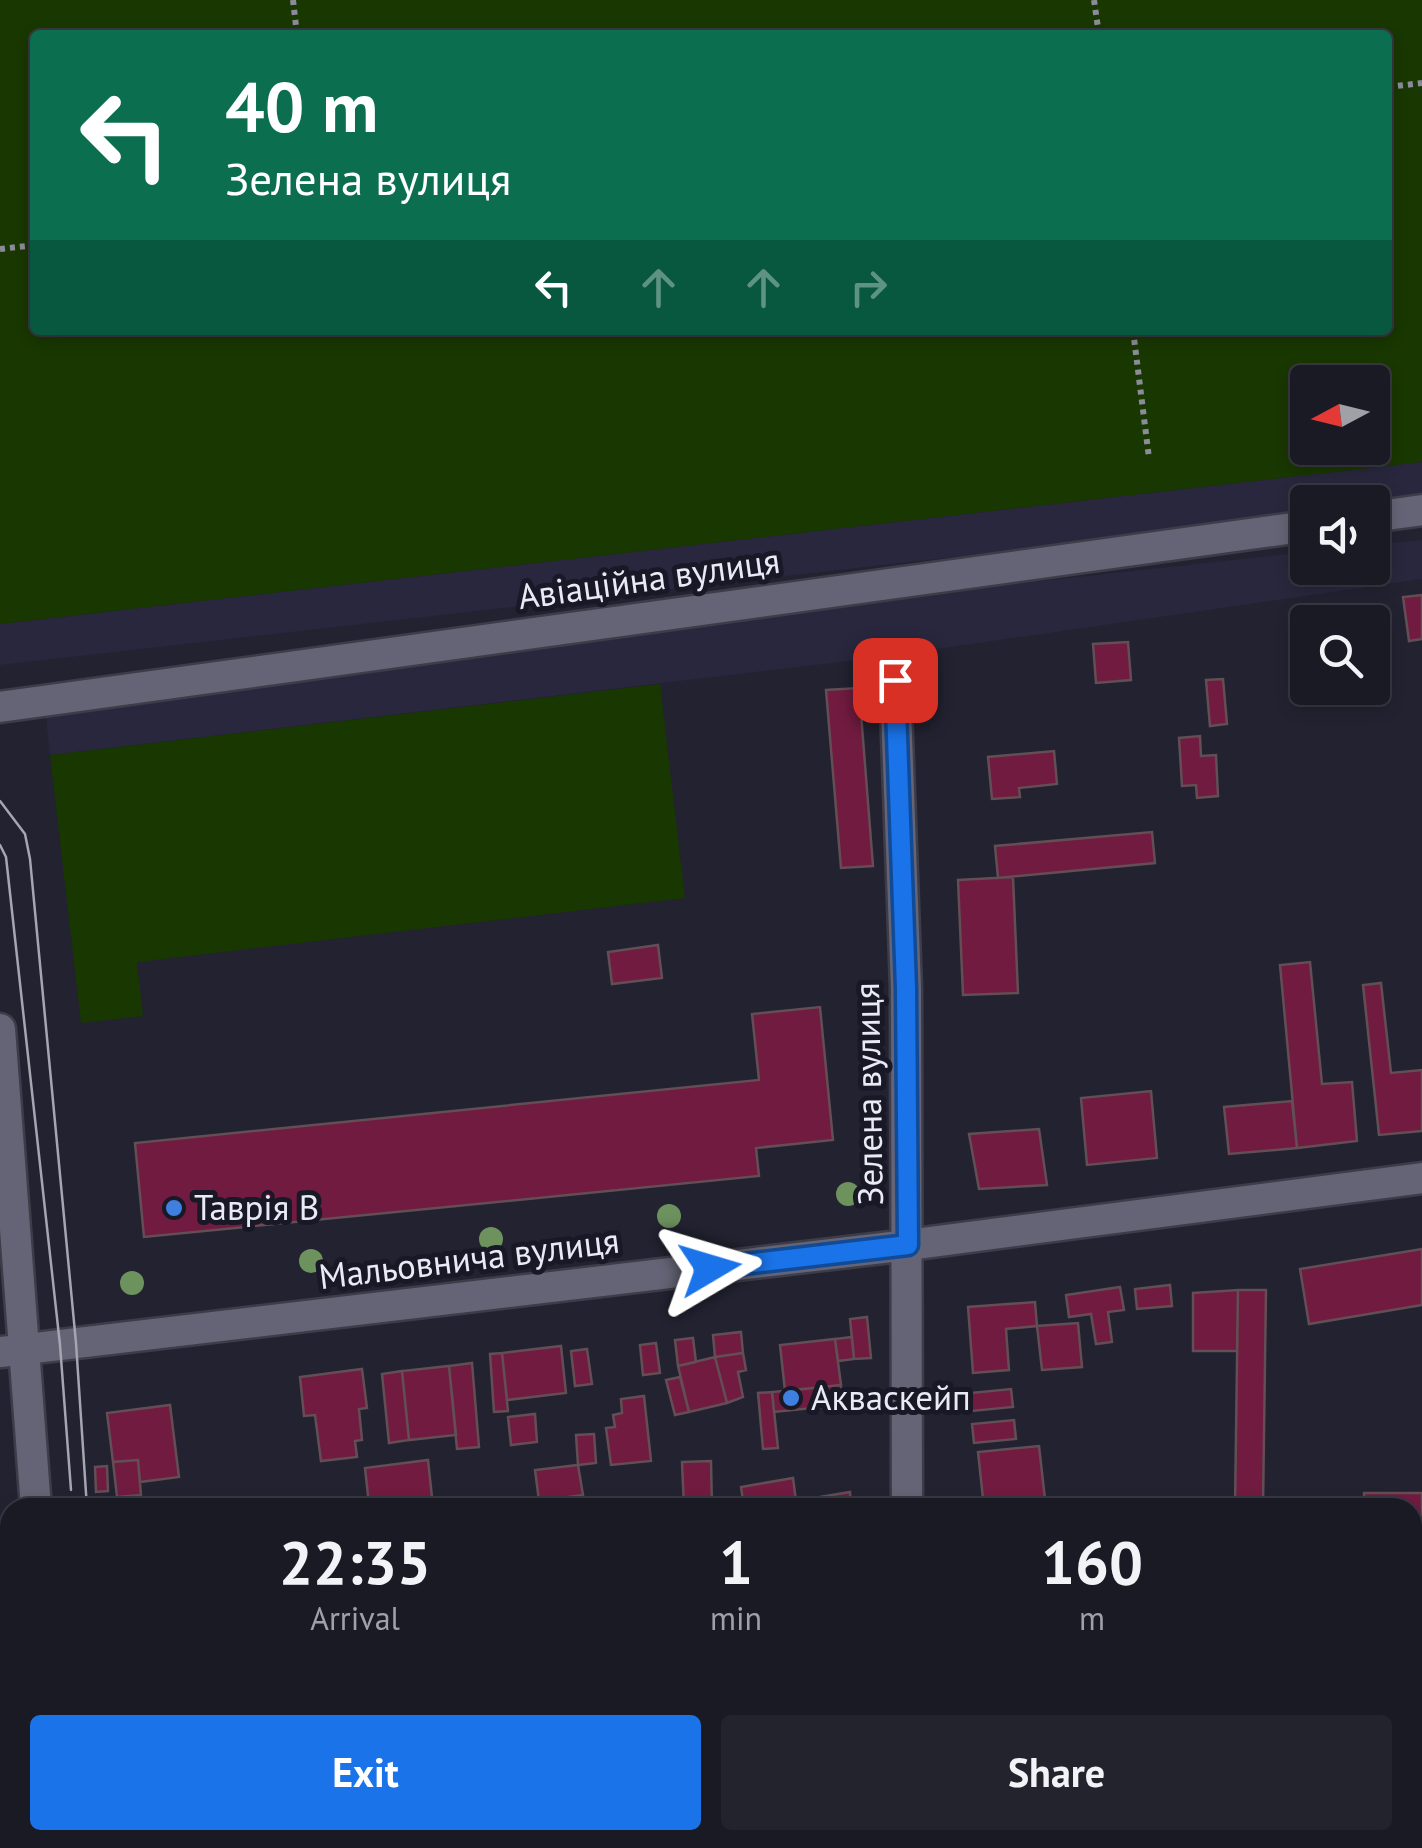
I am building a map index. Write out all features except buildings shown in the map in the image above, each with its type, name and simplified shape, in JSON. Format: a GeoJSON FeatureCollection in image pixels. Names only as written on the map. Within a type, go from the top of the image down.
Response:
{"type":"FeatureCollection","features":[{"type":"Feature","properties":{"kind":"street"},"geometry":{"type":"LineString","coordinates":[[1390,514],[1422,510]]}},
{"type":"Feature","properties":{"kind":"street","name":"Авіаційна вулиця"},"geometry":{"type":"LineString","coordinates":[[0,707],[1290,528]]}},
{"type":"Feature","properties":{"kind":"street","name":"Зелена вулиця"},"geometry":{"type":"LineString","coordinates":[[895,680],[906,988],[906,1498]]}},
{"type":"Feature","properties":{"kind":"street"},"geometry":{"type":"LineString","coordinates":[[0,1029],[12,1351],[34,1498]]}},
{"type":"Feature","properties":{"kind":"street","name":"Мальовнича вулиця"},"geometry":{"type":"LineString","coordinates":[[12,1351],[908,1245],[1422,1178]]}},
{"type":"Feature","properties":{"kind":"path"},"geometry":{"type":"LineString","coordinates":[[293,0],[296,30]]}},
{"type":"Feature","properties":{"kind":"path"},"geometry":{"type":"LineString","coordinates":[[1094,0],[1097,30]]}},
{"type":"Feature","properties":{"kind":"path"},"geometry":{"type":"LineString","coordinates":[[1392,87],[1422,83]]}},
{"type":"Feature","properties":{"kind":"path"},"geometry":{"type":"LineString","coordinates":[[0,249],[30,246]]}},
{"type":"Feature","properties":{"kind":"path"},"geometry":{"type":"LineString","coordinates":[[1135,335],[1148,458]]}},
{"type":"Feature","properties":{"kind":"shaded area"},"geometry":{"type":"Polygon","coordinates":[[[1422,462],[1422,504],[1390,503],[1390,485],[1290,485],[1290,519],[0,665],[0,624],[1422,462]]]}},
{"type":"Feature","properties":{"kind":"shaded area"},"geometry":{"type":"Polygon","coordinates":[[[1422,540],[1422,579],[1390,584],[1390,543],[1422,540]]]}},
{"type":"Feature","properties":{"kind":"shaded area"},"geometry":{"type":"Polygon","coordinates":[[[1290,554],[1290,585],[1380,585],[875,658],[50,755],[43,690],[1290,554]]]}},
{"type":"Feature","properties":{"kind":"green space"},"geometry":{"type":"Polygon","coordinates":[[[0,0],[1422,0],[1422,462],[0,624],[0,0]]]}},
{"type":"Feature","properties":{"kind":"green space"},"geometry":{"type":"Polygon","coordinates":[[[660,684],[685,898],[137,962],[143,1016],[81,1023],[50,755],[660,684]]]}},
{"type":"Feature","properties":{"kind":"tram line"},"geometry":{"type":"LineString","coordinates":[[0,801],[25,834],[30,859],[76,1343],[86,1498]]}},
{"type":"Feature","properties":{"kind":"tram line"},"geometry":{"type":"LineString","coordinates":[[0,845],[6,857],[60,1345],[71,1490]]}},
{"type":"Feature","properties":{"kind":"place","name":"Таврія В"},"geometry":{"type":"Point","coordinates":[174,1208]}},
{"type":"Feature","properties":{"kind":"place","name":"Акваскейп"},"geometry":{"type":"Point","coordinates":[791,1398]}},
{"type":"Feature","properties":{"kind":"route"},"geometry":{"type":"LineString","coordinates":[[710,1268],[908,1245],[906,988],[895,680]]}}]}
